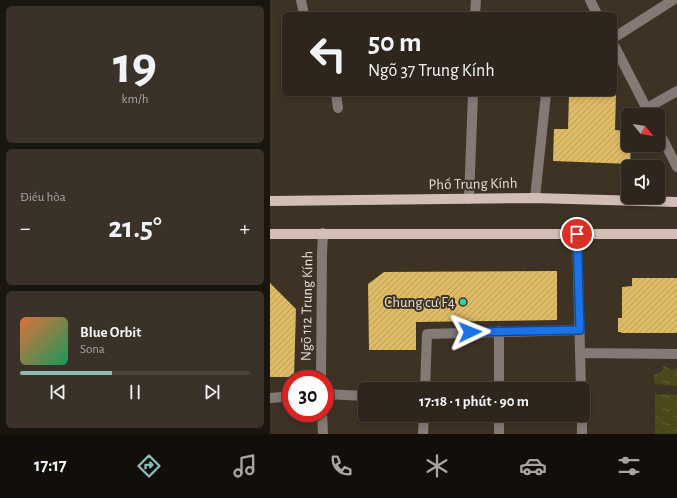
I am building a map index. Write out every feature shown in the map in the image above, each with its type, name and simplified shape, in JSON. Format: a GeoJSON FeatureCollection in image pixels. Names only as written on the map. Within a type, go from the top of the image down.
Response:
{"type":"FeatureCollection","features":[{"type":"Feature","properties":{"kind":"main road","name":"Phố Trung Kính"},"geometry":{"type":"LineString","coordinates":[[270,201],[469,200],[535,198],[677,202]]}},
{"type":"Feature","properties":{"kind":"main road"},"geometry":{"type":"LineString","coordinates":[[270,234],[677,234]]}},
{"type":"Feature","properties":{"kind":"street"},"geometry":{"type":"LineString","coordinates":[[301,0],[304,12]]}},
{"type":"Feature","properties":{"kind":"street"},"geometry":{"type":"LineString","coordinates":[[475,12],[476,0]]}},
{"type":"Feature","properties":{"kind":"street"},"geometry":{"type":"LineString","coordinates":[[590,0],[596,12]]}},
{"type":"Feature","properties":{"kind":"street"},"geometry":{"type":"LineString","coordinates":[[617,36],[673,0]]}},
{"type":"Feature","properties":{"kind":"street"},"geometry":{"type":"LineString","coordinates":[[617,53],[646,108]]}},
{"type":"Feature","properties":{"kind":"street"},"geometry":{"type":"LineString","coordinates":[[654,108],[677,91]]}},
{"type":"Feature","properties":{"kind":"street"},"geometry":{"type":"LineString","coordinates":[[336,96],[338,108]]}},
{"type":"Feature","properties":{"kind":"street"},"geometry":{"type":"LineString","coordinates":[[469,200],[473,96]]}},
{"type":"Feature","properties":{"kind":"street"},"geometry":{"type":"LineString","coordinates":[[535,198],[546,96]]}},
{"type":"Feature","properties":{"kind":"street"},"geometry":{"type":"LineString","coordinates":[[665,144],[677,167]]}},
{"type":"Feature","properties":{"kind":"street","name":"Ngõ 112 Trung Kính"},"geometry":{"type":"LineString","coordinates":[[321,370],[323,233]]}},
{"type":"Feature","properties":{"kind":"street"},"geometry":{"type":"LineString","coordinates":[[577,234],[581,382]]}},
{"type":"Feature","properties":{"kind":"street"},"geometry":{"type":"LineString","coordinates":[[425,382],[427,334],[580,330]]}},
{"type":"Feature","properties":{"kind":"street"},"geometry":{"type":"LineString","coordinates":[[499,331],[499,382]]}},
{"type":"Feature","properties":{"kind":"street"},"geometry":{"type":"LineString","coordinates":[[580,353],[677,354]]}},
{"type":"Feature","properties":{"kind":"street"},"geometry":{"type":"LineString","coordinates":[[334,394],[358,396]]}},
{"type":"Feature","properties":{"kind":"street"},"geometry":{"type":"LineString","coordinates":[[270,398],[282,397]]}},
{"type":"Feature","properties":{"kind":"street"},"geometry":{"type":"LineString","coordinates":[[322,422],[323,434]]}},
{"type":"Feature","properties":{"kind":"street"},"geometry":{"type":"LineString","coordinates":[[423,434],[424,422]]}},
{"type":"Feature","properties":{"kind":"street"},"geometry":{"type":"LineString","coordinates":[[499,422],[499,434]]}},
{"type":"Feature","properties":{"kind":"street"},"geometry":{"type":"LineString","coordinates":[[582,422],[582,434]]}},
{"type":"Feature","properties":{"kind":"water"},"geometry":{"type":"Polygon","coordinates":[[[664,366],[672,370],[677,369],[677,386],[655,384],[654,375],[661,372],[664,366]]]}},
{"type":"Feature","properties":{"kind":"water"},"geometry":{"type":"Polygon","coordinates":[[[655,394],[677,395],[677,434],[655,434],[655,394]]]}},
{"type":"Feature","properties":{"kind":"building"},"geometry":{"type":"Polygon","coordinates":[[[569,96],[616,96],[615,130],[621,130],[621,152],[631,152],[630,160],[621,160],[621,164],[553,161],[554,129],[568,129],[569,96]]]}},
{"type":"Feature","properties":{"kind":"building","name":"Chung cư F4"},"geometry":{"type":"Polygon","coordinates":[[[557,271],[557,320],[416,322],[416,350],[369,350],[368,284],[384,272],[557,271]]]}},
{"type":"Feature","properties":{"kind":"building"},"geometry":{"type":"Polygon","coordinates":[[[632,278],[677,278],[677,333],[618,332],[618,318],[622,318],[622,287],[632,286],[632,278]]]}},
{"type":"Feature","properties":{"kind":"building"},"geometry":{"type":"Polygon","coordinates":[[[270,283],[296,309],[294,370],[282,370],[282,377],[270,377],[270,283]]]}},
{"type":"Feature","properties":{"kind":"place","name":"Chung cư F4"},"geometry":{"type":"Point","coordinates":[463,302]}},
{"type":"Feature","properties":{"kind":"route"},"geometry":{"type":"LineString","coordinates":[[470,332],[580,330],[577,234]]}}]}
